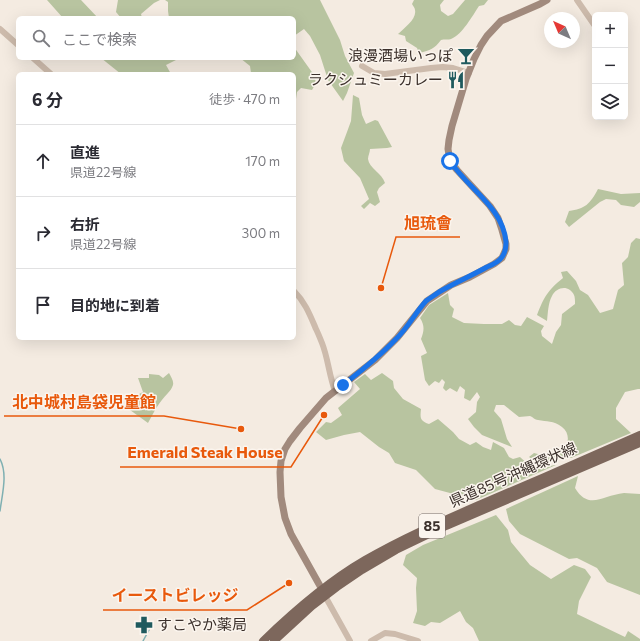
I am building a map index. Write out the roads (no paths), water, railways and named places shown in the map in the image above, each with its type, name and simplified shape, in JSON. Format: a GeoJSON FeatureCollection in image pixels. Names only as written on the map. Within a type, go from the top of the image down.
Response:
{"type":"FeatureCollection","features":[{"type":"Feature","properties":{"kind":"main road"},"geometry":{"type":"LineString","coordinates":[[324,592],[287,527],[281,497],[280,472],[281,460],[285,449],[314,412],[335,391],[375,360],[397,338],[427,301],[451,285],[470,277],[502,258],[506,249],[506,240],[498,218],[490,206],[453,166],[449,155],[449,140],[463,88],[474,59],[487,36],[505,19],[547,0]]}},
{"type":"Feature","properties":{"kind":"main road","name":"県道85号沖縄環状線"},"geometry":{"type":"LineString","coordinates":[[263,641],[280,625],[340,581],[396,550],[640,435]]}},
{"type":"Feature","properties":{"kind":"main road","name":"県道85号沖縄環状線"},"geometry":{"type":"LineString","coordinates":[[563,472],[640,442]]}},
{"type":"Feature","properties":{"kind":"main road","name":"県道85号沖縄環状線"},"geometry":{"type":"LineString","coordinates":[[274,641],[312,606],[324,592]]}},
{"type":"Feature","properties":{"kind":"street"},"geometry":{"type":"LineString","coordinates":[[577,0],[592,22]]}},
{"type":"Feature","properties":{"kind":"street"},"geometry":{"type":"LineString","coordinates":[[0,29],[16,43]]}},
{"type":"Feature","properties":{"kind":"street"},"geometry":{"type":"LineString","coordinates":[[35,60],[49,72]]}},
{"type":"Feature","properties":{"kind":"street"},"geometry":{"type":"LineString","coordinates":[[362,66],[374,73],[385,74],[443,67],[453,68],[469,73]]}},
{"type":"Feature","properties":{"kind":"street"},"geometry":{"type":"LineString","coordinates":[[296,293],[305,304],[322,343],[335,391]]}},
{"type":"Feature","properties":{"kind":"street"},"geometry":{"type":"LineString","coordinates":[[324,592],[350,641]]}},
{"type":"Feature","properties":{"kind":"street"},"geometry":{"type":"LineString","coordinates":[[371,641],[385,634],[395,634],[418,641]]}},
{"type":"Feature","properties":{"kind":"waterway"},"geometry":{"type":"LineString","coordinates":[[0,459],[4,471],[0,511]]}},
{"type":"Feature","properties":{"kind":"waterway"},"geometry":{"type":"LineString","coordinates":[[143,641],[149,630]]}},
{"type":"Feature","properties":{"kind":"place","name":"浪漫酒場いっぽ"},"geometry":{"type":"Point","coordinates":[466,56]}},
{"type":"Feature","properties":{"kind":"place","name":"ラクシュミーカレー"},"geometry":{"type":"Point","coordinates":[456,80]}},
{"type":"Feature","properties":{"kind":"place","name":"旭琉會"},"geometry":{"type":"Point","coordinates":[381,288]}},
{"type":"Feature","properties":{"kind":"place","name":"Emerald Steak House"},"geometry":{"type":"Point","coordinates":[324,415]}},
{"type":"Feature","properties":{"kind":"place","name":"北中城村島袋児童館"},"geometry":{"type":"Point","coordinates":[241,429]}},
{"type":"Feature","properties":{"kind":"place","name":"イーストビレッジ"},"geometry":{"type":"Point","coordinates":[289,583]}},
{"type":"Feature","properties":{"kind":"place","name":"すこやか薬局"},"geometry":{"type":"Point","coordinates":[144,625]}}]}
